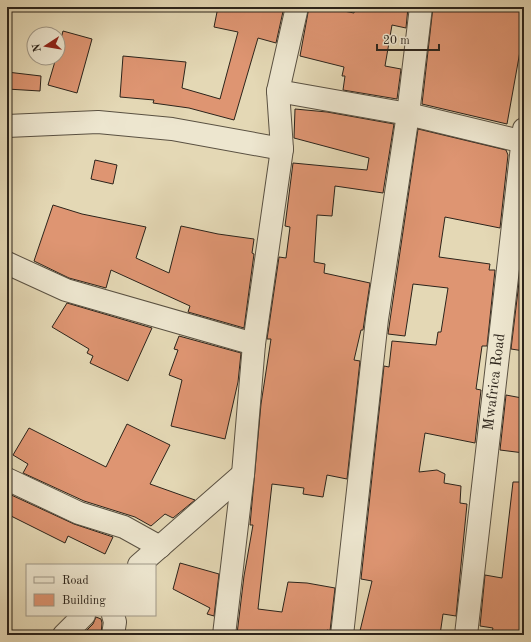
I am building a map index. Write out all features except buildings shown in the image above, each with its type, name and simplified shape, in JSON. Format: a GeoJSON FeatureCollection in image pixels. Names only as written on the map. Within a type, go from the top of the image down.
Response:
{"type":"FeatureCollection","features":[{"type":"Feature","properties":{"kind":"street"},"geometry":{"type":"LineString","coordinates":[[224,635],[243,474],[254,344],[282,149],[278,91],[297,7]]}},
{"type":"Feature","properties":{"kind":"street"},"geometry":{"type":"LineString","coordinates":[[342,635],[377,319],[408,114],[421,7]]}},
{"type":"Feature","properties":{"kind":"street"},"geometry":{"type":"LineString","coordinates":[[278,91],[408,114],[524,138]]}},
{"type":"Feature","properties":{"kind":"street"},"geometry":{"type":"LineString","coordinates":[[7,126],[98,122],[172,129],[282,149]]}},
{"type":"Feature","properties":{"kind":"street","name":"Mwafrica Road"},"geometry":{"type":"LineString","coordinates":[[466,635],[524,138]]}},
{"type":"Feature","properties":{"kind":"street"},"geometry":{"type":"LineString","coordinates":[[7,263],[66,290],[254,344]]}},
{"type":"Feature","properties":{"kind":"street"},"geometry":{"type":"LineString","coordinates":[[140,564],[243,474]]}},
{"type":"Feature","properties":{"kind":"street"},"geometry":{"type":"LineString","coordinates":[[7,479],[79,513],[124,527],[160,547]]}},
{"type":"Feature","properties":{"kind":"street"},"geometry":{"type":"LineString","coordinates":[[64,635],[83,616]]}},
{"type":"Feature","properties":{"kind":"street"},"geometry":{"type":"LineString","coordinates":[[113,616],[115,622],[113,635]]}}]}
